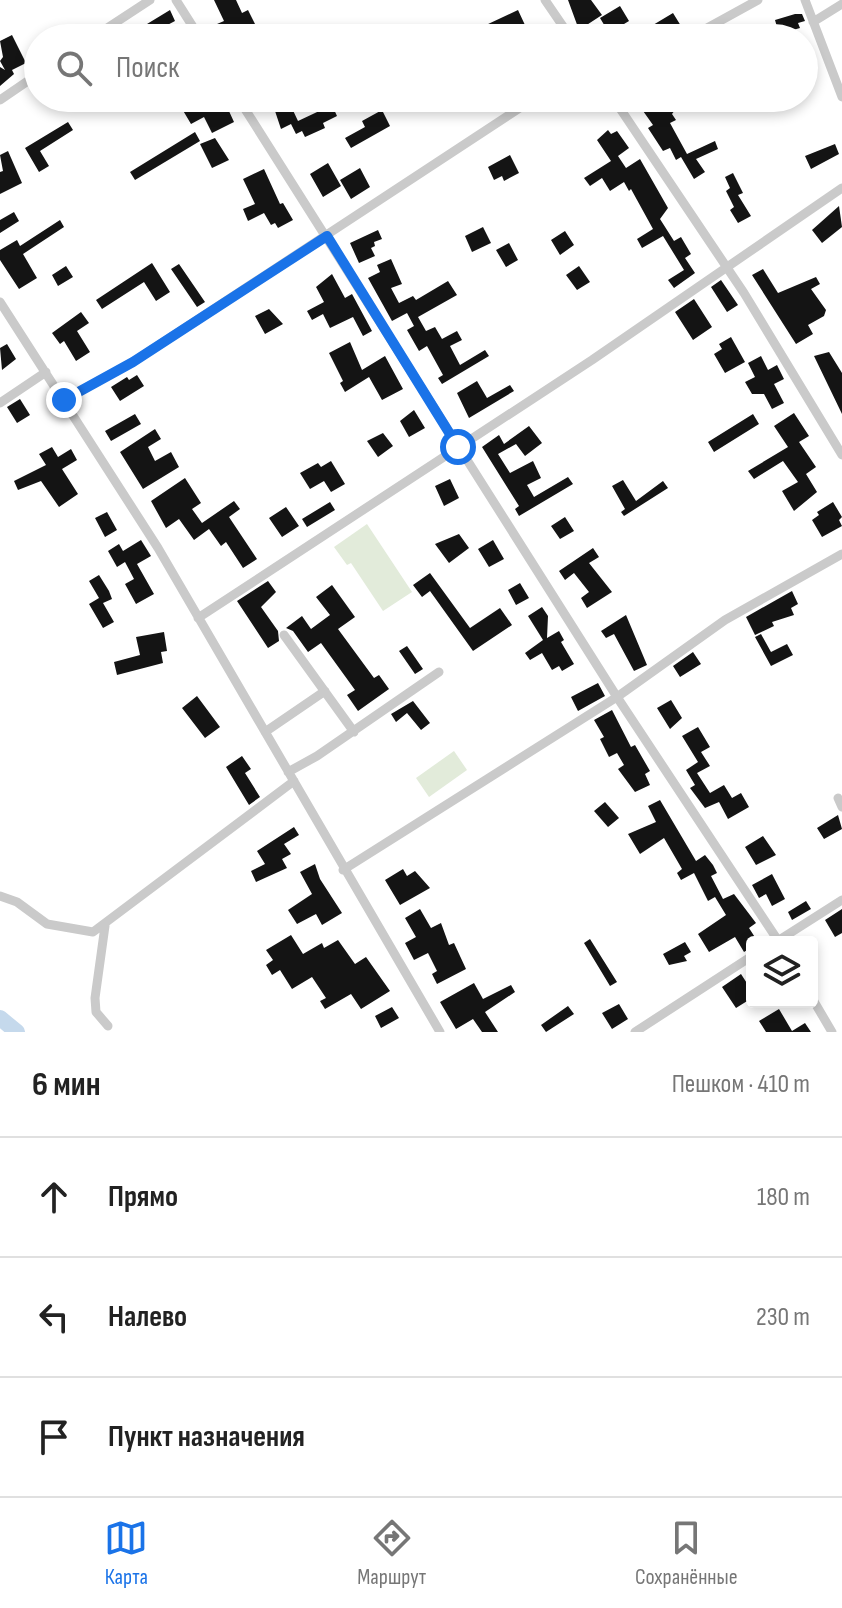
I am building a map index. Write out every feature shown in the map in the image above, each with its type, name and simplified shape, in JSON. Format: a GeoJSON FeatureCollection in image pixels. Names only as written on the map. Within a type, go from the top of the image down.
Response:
{"type":"FeatureCollection","features":[{"type":"Feature","properties":{"kind":"street"},"geometry":{"type":"LineString","coordinates":[[113,24],[150,0]]}},
{"type":"Feature","properties":{"kind":"street"},"geometry":{"type":"LineString","coordinates":[[176,0],[191,24]]}},
{"type":"Feature","properties":{"kind":"street"},"geometry":{"type":"LineString","coordinates":[[545,0],[561,24]]}},
{"type":"Feature","properties":{"kind":"street"},"geometry":{"type":"LineString","coordinates":[[714,24],[758,0]]}},
{"type":"Feature","properties":{"kind":"street"},"geometry":{"type":"LineString","coordinates":[[805,0],[813,22],[840,6]]}},
{"type":"Feature","properties":{"kind":"street"},"geometry":{"type":"LineString","coordinates":[[818,35],[842,97]]}},
{"type":"Feature","properties":{"kind":"street"},"geometry":{"type":"LineString","coordinates":[[0,100],[24,84]]}},
{"type":"Feature","properties":{"kind":"street"},"geometry":{"type":"LineString","coordinates":[[247,112],[617,697],[774,936]]}},
{"type":"Feature","properties":{"kind":"street"},"geometry":{"type":"LineString","coordinates":[[64,400],[133,362],[514,112]]}},
{"type":"Feature","properties":{"kind":"street"},"geometry":{"type":"LineString","coordinates":[[622,112],[726,266],[842,455]]}},
{"type":"Feature","properties":{"kind":"street"},"geometry":{"type":"LineString","coordinates":[[198,618],[592,360],[842,188]]}},
{"type":"Feature","properties":{"kind":"street"},"geometry":{"type":"LineString","coordinates":[[0,302],[198,618],[440,1032]]}},
{"type":"Feature","properties":{"kind":"street"},"geometry":{"type":"LineString","coordinates":[[0,403],[46,372]]}},
{"type":"Feature","properties":{"kind":"street"},"geometry":{"type":"LineString","coordinates":[[343,870],[617,697],[725,620],[842,554]]}},
{"type":"Feature","properties":{"kind":"street"},"geometry":{"type":"LineString","coordinates":[[284,635],[354,732]]}},
{"type":"Feature","properties":{"kind":"street"},"geometry":{"type":"LineString","coordinates":[[0,896],[17,902],[47,924],[93,932],[105,926],[317,756],[439,672]]}},
{"type":"Feature","properties":{"kind":"street"},"geometry":{"type":"LineString","coordinates":[[265,732],[325,691]]}},
{"type":"Feature","properties":{"kind":"street"},"geometry":{"type":"LineString","coordinates":[[787,936],[842,900]]}},
{"type":"Feature","properties":{"kind":"street"},"geometry":{"type":"LineString","coordinates":[[105,926],[96,1012],[108,1026]]}},
{"type":"Feature","properties":{"kind":"street"},"geometry":{"type":"LineString","coordinates":[[635,1032],[746,960]]}},
{"type":"Feature","properties":{"kind":"street"},"geometry":{"type":"LineString","coordinates":[[818,1008],[832,1032]]}},
{"type":"Feature","properties":{"kind":"green space"},"geometry":{"type":"Polygon","coordinates":[[[367,524],[412,592],[383,611],[351,563],[347,565],[334,547],[367,524]]]}},
{"type":"Feature","properties":{"kind":"green space"},"geometry":{"type":"Polygon","coordinates":[[[454,751],[467,770],[429,797],[416,778],[454,751]]]}},
{"type":"Feature","properties":{"kind":"building"},"geometry":{"type":"Polygon","coordinates":[[[214,0],[236,0],[242,13],[248,10],[255,24],[217,24],[224,21],[214,0]]]}},
{"type":"Feature","properties":{"kind":"building"},"geometry":{"type":"Polygon","coordinates":[[[568,0],[591,0],[602,15],[588,24],[577,24],[568,0]]]}},
{"type":"Feature","properties":{"kind":"building"},"geometry":{"type":"Polygon","coordinates":[[[620,6],[629,21],[604,24],[600,18],[620,6]]]}},
{"type":"Feature","properties":{"kind":"building"},"geometry":{"type":"Polygon","coordinates":[[[170,10],[175,21],[169,24],[147,24],[170,10]]]}},
{"type":"Feature","properties":{"kind":"building"},"geometry":{"type":"Polygon","coordinates":[[[518,10],[524,24],[488,24],[518,10]]]}},
{"type":"Feature","properties":{"kind":"building"},"geometry":{"type":"Polygon","coordinates":[[[673,13],[680,24],[655,24],[673,13]]]}},
{"type":"Feature","properties":{"kind":"building"},"geometry":{"type":"Polygon","coordinates":[[[802,14],[805,21],[776,24],[775,20],[802,14]]]}},
{"type":"Feature","properties":{"kind":"building"},"geometry":{"type":"Polygon","coordinates":[[[12,35],[24,64],[12,70],[14,74],[0,86],[0,67],[5,70],[0,61],[3,57],[0,41],[12,35]]]}},
{"type":"Feature","properties":{"kind":"building"},"geometry":{"type":"Polygon","coordinates":[[[184,112],[229,112],[234,122],[212,133],[204,117],[191,124],[184,112]]]}},
{"type":"Feature","properties":{"kind":"building"},"geometry":{"type":"Polygon","coordinates":[[[275,112],[294,112],[298,121],[317,112],[335,112],[337,116],[323,123],[325,128],[305,137],[302,131],[296,134],[291,124],[281,129],[275,112]]]}},
{"type":"Feature","properties":{"kind":"building"},"geometry":{"type":"Polygon","coordinates":[[[383,112],[390,126],[351,148],[345,138],[365,127],[362,121],[383,112]]]}},
{"type":"Feature","properties":{"kind":"building"},"geometry":{"type":"Polygon","coordinates":[[[644,112],[674,112],[676,120],[670,123],[687,154],[715,141],[718,149],[696,159],[705,172],[694,179],[681,157],[676,160],[670,148],[663,151],[648,128],[653,125],[644,112]]]}},
{"type":"Feature","properties":{"kind":"building"},"geometry":{"type":"Polygon","coordinates":[[[68,122],[73,130],[40,151],[49,166],[39,172],[25,148],[68,122]]]}},
{"type":"Feature","properties":{"kind":"building"},"geometry":{"type":"Polygon","coordinates":[[[608,130],[611,134],[617,131],[629,148],[618,156],[626,168],[640,159],[668,208],[660,219],[674,241],[681,237],[691,254],[685,258],[695,273],[674,288],[668,280],[684,270],[663,236],[642,248],[637,239],[653,229],[631,189],[629,191],[624,182],[610,191],[602,178],[590,186],[584,178],[611,161],[597,140],[608,130]]]}},
{"type":"Feature","properties":{"kind":"building"},"geometry":{"type":"Polygon","coordinates":[[[195,132],[200,141],[135,180],[130,172],[195,132]]]}},
{"type":"Feature","properties":{"kind":"building"},"geometry":{"type":"Polygon","coordinates":[[[215,138],[229,160],[212,168],[200,144],[215,138]]]}},
{"type":"Feature","properties":{"kind":"building"},"geometry":{"type":"Polygon","coordinates":[[[835,144],[839,154],[811,169],[805,156],[835,144]]]}},
{"type":"Feature","properties":{"kind":"building"},"geometry":{"type":"Polygon","coordinates":[[[8,151],[22,183],[0,194],[0,172],[3,171],[0,155],[8,151]]]}},
{"type":"Feature","properties":{"kind":"building"},"geometry":{"type":"Polygon","coordinates":[[[510,155],[519,173],[504,181],[502,176],[494,180],[488,167],[510,155]]]}},
{"type":"Feature","properties":{"kind":"building"},"geometry":{"type":"Polygon","coordinates":[[[328,163],[341,186],[323,197],[310,174],[328,163]]]}},
{"type":"Feature","properties":{"kind":"building"},"geometry":{"type":"Polygon","coordinates":[[[360,168],[370,187],[351,199],[340,180],[360,168]]]}},
{"type":"Feature","properties":{"kind":"building"},"geometry":{"type":"Polygon","coordinates":[[[264,169],[280,204],[283,203],[293,220],[278,228],[275,223],[271,225],[264,213],[248,221],[243,209],[255,204],[243,179],[264,169]]]}},
{"type":"Feature","properties":{"kind":"building"},"geometry":{"type":"Polygon","coordinates":[[[733,173],[743,193],[738,195],[751,216],[738,223],[730,210],[734,207],[726,191],[730,188],[725,177],[733,173]]]}},
{"type":"Feature","properties":{"kind":"building"},"geometry":{"type":"Polygon","coordinates":[[[839,206],[842,227],[822,243],[812,230],[839,206]]]}},
{"type":"Feature","properties":{"kind":"building"},"geometry":{"type":"Polygon","coordinates":[[[14,212],[19,221],[0,233],[0,220],[14,212]]]}},
{"type":"Feature","properties":{"kind":"building"},"geometry":{"type":"Polygon","coordinates":[[[60,220],[64,227],[23,254],[37,278],[19,289],[0,260],[0,250],[17,240],[20,246],[60,220]]]}},
{"type":"Feature","properties":{"kind":"building"},"geometry":{"type":"Polygon","coordinates":[[[483,227],[491,243],[472,252],[465,236],[483,227]]]}},
{"type":"Feature","properties":{"kind":"building"},"geometry":{"type":"Polygon","coordinates":[[[378,230],[382,239],[374,242],[375,246],[371,248],[375,256],[359,263],[350,243],[378,230]]]}},
{"type":"Feature","properties":{"kind":"building"},"geometry":{"type":"Polygon","coordinates":[[[565,231],[574,245],[560,255],[551,240],[565,231]]]}},
{"type":"Feature","properties":{"kind":"building"},"geometry":{"type":"Polygon","coordinates":[[[509,243],[518,260],[506,267],[496,250],[509,243]]]}},
{"type":"Feature","properties":{"kind":"building"},"geometry":{"type":"Polygon","coordinates":[[[391,259],[402,284],[391,288],[399,303],[413,296],[416,300],[448,281],[457,295],[418,317],[426,331],[435,327],[442,339],[457,331],[462,340],[450,346],[460,365],[485,350],[489,356],[442,384],[438,378],[443,375],[427,346],[419,351],[407,330],[414,326],[407,313],[392,321],[368,278],[380,272],[377,265],[391,259]]]}},
{"type":"Feature","properties":{"kind":"building"},"geometry":{"type":"Polygon","coordinates":[[[152,263],[170,292],[156,301],[144,282],[102,309],[96,300],[152,263]]]}},
{"type":"Feature","properties":{"kind":"building"},"geometry":{"type":"Polygon","coordinates":[[[179,264],[205,302],[197,307],[171,269],[179,264]]]}},
{"type":"Feature","properties":{"kind":"building"},"geometry":{"type":"Polygon","coordinates":[[[66,266],[73,277],[58,286],[52,275],[66,266]]]}},
{"type":"Feature","properties":{"kind":"building"},"geometry":{"type":"Polygon","coordinates":[[[579,266],[590,282],[577,290],[566,275],[579,266]]]}},
{"type":"Feature","properties":{"kind":"building"},"geometry":{"type":"Polygon","coordinates":[[[763,269],[778,293],[816,277],[820,284],[811,289],[826,310],[824,316],[808,325],[813,334],[796,344],[752,275],[763,269]]]}},
{"type":"Feature","properties":{"kind":"building"},"geometry":{"type":"Polygon","coordinates":[[[332,274],[345,298],[352,294],[372,331],[363,336],[353,317],[330,328],[323,314],[312,320],[307,311],[324,302],[316,287],[332,274]]]}},
{"type":"Feature","properties":{"kind":"building"},"geometry":{"type":"Polygon","coordinates":[[[721,280],[738,305],[727,312],[711,287],[721,280]]]}},
{"type":"Feature","properties":{"kind":"building"},"geometry":{"type":"Polygon","coordinates":[[[694,299],[712,327],[693,340],[675,312],[694,299]]]}},
{"type":"Feature","properties":{"kind":"building"},"geometry":{"type":"Polygon","coordinates":[[[269,309],[283,324],[265,334],[255,316],[269,309]]]}},
{"type":"Feature","properties":{"kind":"building"},"geometry":{"type":"Polygon","coordinates":[[[81,312],[89,323],[77,331],[90,352],[76,361],[64,341],[60,344],[52,333],[81,312]]]}},
{"type":"Feature","properties":{"kind":"building"},"geometry":{"type":"Polygon","coordinates":[[[731,337],[745,362],[725,373],[714,354],[722,349],[719,344],[731,337]]]}},
{"type":"Feature","properties":{"kind":"building"},"geometry":{"type":"Polygon","coordinates":[[[350,342],[362,370],[385,356],[403,389],[382,400],[369,377],[345,392],[329,353],[350,342]]]}},
{"type":"Feature","properties":{"kind":"building"},"geometry":{"type":"Polygon","coordinates":[[[7,344],[16,359],[2,370],[0,348],[7,344]]]}},
{"type":"Feature","properties":{"kind":"building"},"geometry":{"type":"Polygon","coordinates":[[[829,352],[842,373],[842,414],[814,356],[829,352]]]}},
{"type":"Feature","properties":{"kind":"building"},"geometry":{"type":"Polygon","coordinates":[[[761,356],[768,370],[777,365],[784,379],[774,384],[784,403],[772,409],[764,394],[752,394],[745,382],[755,377],[748,363],[761,356]]]}},
{"type":"Feature","properties":{"kind":"building"},"geometry":{"type":"Polygon","coordinates":[[[137,375],[144,386],[120,401],[111,387],[137,375]]]}},
{"type":"Feature","properties":{"kind":"building"},"geometry":{"type":"Polygon","coordinates":[[[477,381],[487,398],[510,385],[514,391],[469,418],[457,393],[477,381]]]}},
{"type":"Feature","properties":{"kind":"building"},"geometry":{"type":"Polygon","coordinates":[[[20,399],[30,415],[17,423],[7,407],[20,399]]]}},
{"type":"Feature","properties":{"kind":"building"},"geometry":{"type":"Polygon","coordinates":[[[414,410],[425,428],[409,437],[400,421],[414,410]]]}},
{"type":"Feature","properties":{"kind":"building"},"geometry":{"type":"Polygon","coordinates":[[[794,413],[809,436],[799,442],[816,467],[806,474],[817,492],[794,511],[782,491],[798,482],[783,461],[754,479],[748,471],[788,447],[774,426],[794,413]]]}},
{"type":"Feature","properties":{"kind":"building"},"geometry":{"type":"Polygon","coordinates":[[[135,414],[141,424],[111,441],[105,431],[135,414]]]}},
{"type":"Feature","properties":{"kind":"building"},"geometry":{"type":"Polygon","coordinates":[[[753,414],[759,424],[714,452],[708,442],[753,414]]]}},
{"type":"Feature","properties":{"kind":"building"},"geometry":{"type":"Polygon","coordinates":[[[529,426],[542,443],[525,456],[516,444],[498,454],[510,473],[533,461],[541,478],[527,485],[534,497],[568,477],[573,484],[519,516],[515,509],[519,506],[482,447],[499,435],[504,444],[529,426]]]}},
{"type":"Feature","properties":{"kind":"building"},"geometry":{"type":"Polygon","coordinates":[[[155,429],[161,439],[148,447],[155,461],[171,452],[179,467],[143,489],[120,452],[155,429]]]}},
{"type":"Feature","properties":{"kind":"building"},"geometry":{"type":"Polygon","coordinates":[[[383,433],[393,446],[378,457],[367,441],[383,433]]]}},
{"type":"Feature","properties":{"kind":"building"},"geometry":{"type":"Polygon","coordinates":[[[52,447],[58,457],[71,449],[77,460],[62,469],[78,494],[59,507],[41,481],[18,490],[14,481],[46,465],[39,454],[52,447]]]}},
{"type":"Feature","properties":{"kind":"building"},"geometry":{"type":"Polygon","coordinates":[[[331,461],[345,484],[331,492],[324,481],[310,489],[300,473],[318,463],[321,467],[331,461]]]}},
{"type":"Feature","properties":{"kind":"building"},"geometry":{"type":"Polygon","coordinates":[[[185,478],[201,503],[192,509],[202,523],[234,501],[240,509],[229,517],[257,559],[243,568],[226,542],[221,546],[209,529],[194,540],[179,519],[166,528],[151,501],[185,478]]]}},
{"type":"Feature","properties":{"kind":"building"},"geometry":{"type":"Polygon","coordinates":[[[450,479],[459,498],[444,506],[435,486],[450,479]]]}},
{"type":"Feature","properties":{"kind":"building"},"geometry":{"type":"Polygon","coordinates":[[[623,480],[636,501],[663,481],[668,488],[624,516],[621,512],[625,509],[612,486],[623,480]]]}},
{"type":"Feature","properties":{"kind":"building"},"geometry":{"type":"Polygon","coordinates":[[[330,502],[335,510],[307,527],[302,519],[330,502]]]}},
{"type":"Feature","properties":{"kind":"building"},"geometry":{"type":"Polygon","coordinates":[[[833,502],[842,517],[839,520],[842,526],[822,537],[812,520],[819,515],[817,512],[833,502]]]}},
{"type":"Feature","properties":{"kind":"building"},"geometry":{"type":"Polygon","coordinates":[[[286,507],[299,526],[282,537],[269,518],[286,507]]]}},
{"type":"Feature","properties":{"kind":"building"},"geometry":{"type":"Polygon","coordinates":[[[107,512],[117,530],[105,537],[95,518],[107,512]]]}},
{"type":"Feature","properties":{"kind":"building"},"geometry":{"type":"Polygon","coordinates":[[[565,517],[574,531],[560,539],[551,526],[565,517]]]}},
{"type":"Feature","properties":{"kind":"building"},"geometry":{"type":"Polygon","coordinates":[[[459,534],[469,548],[449,563],[435,544],[459,534]]]}},
{"type":"Feature","properties":{"kind":"building"},"geometry":{"type":"Polygon","coordinates":[[[141,540],[151,556],[137,564],[154,594],[136,604],[125,584],[134,579],[125,562],[117,567],[108,551],[119,544],[123,551],[141,540]]]}},
{"type":"Feature","properties":{"kind":"building"},"geometry":{"type":"Polygon","coordinates":[[[493,540],[504,559],[489,567],[478,549],[493,540]]]}},
{"type":"Feature","properties":{"kind":"building"},"geometry":{"type":"Polygon","coordinates":[[[593,548],[599,557],[589,563],[612,592],[587,608],[581,598],[589,592],[574,573],[565,580],[559,571],[593,548]]]}},
{"type":"Feature","properties":{"kind":"building"},"geometry":{"type":"Polygon","coordinates":[[[430,573],[470,628],[500,608],[512,625],[473,651],[430,591],[422,597],[413,585],[430,573]]]}},
{"type":"Feature","properties":{"kind":"building"},"geometry":{"type":"Polygon","coordinates":[[[99,575],[112,599],[103,603],[114,622],[103,628],[89,604],[99,598],[89,581],[99,575]]]}},
{"type":"Feature","properties":{"kind":"building"},"geometry":{"type":"Polygon","coordinates":[[[268,581],[276,592],[261,607],[278,631],[279,641],[268,648],[237,601],[268,581]]]}},
{"type":"Feature","properties":{"kind":"building"},"geometry":{"type":"Polygon","coordinates":[[[520,583],[529,598],[516,605],[508,590],[520,583]]]}},
{"type":"Feature","properties":{"kind":"building"},"geometry":{"type":"Polygon","coordinates":[[[332,585],[355,617],[338,629],[374,678],[379,675],[389,689],[358,711],[347,695],[355,690],[321,643],[308,652],[293,631],[286,628],[302,616],[311,629],[330,615],[316,597],[332,585]]]}},
{"type":"Feature","properties":{"kind":"building"},"geometry":{"type":"Polygon","coordinates":[[[792,591],[798,604],[791,608],[794,615],[772,622],[774,626],[755,635],[746,617],[792,591]]]}},
{"type":"Feature","properties":{"kind":"building"},"geometry":{"type":"Polygon","coordinates":[[[542,607],[548,616],[547,638],[559,631],[564,640],[561,642],[574,664],[562,671],[559,666],[552,670],[542,653],[530,660],[525,653],[543,640],[528,616],[542,607]]]}},
{"type":"Feature","properties":{"kind":"building"},"geometry":{"type":"Polygon","coordinates":[[[626,615],[647,665],[634,671],[614,634],[606,638],[601,631],[626,615]]]}},
{"type":"Feature","properties":{"kind":"building"},"geometry":{"type":"Polygon","coordinates":[[[164,632],[167,651],[161,652],[163,663],[117,675],[114,662],[140,655],[136,637],[164,632]]]}},
{"type":"Feature","properties":{"kind":"building"},"geometry":{"type":"Polygon","coordinates":[[[761,634],[771,652],[787,644],[793,655],[771,666],[755,637],[761,634]]]}},
{"type":"Feature","properties":{"kind":"building"},"geometry":{"type":"Polygon","coordinates":[[[407,646],[423,669],[415,674],[399,651],[407,646]]]}},
{"type":"Feature","properties":{"kind":"building"},"geometry":{"type":"Polygon","coordinates":[[[693,652],[701,664],[680,677],[673,666],[693,652]]]}},
{"type":"Feature","properties":{"kind":"building"},"geometry":{"type":"Polygon","coordinates":[[[598,683],[605,696],[578,711],[571,697],[598,683]]]}},
{"type":"Feature","properties":{"kind":"building"},"geometry":{"type":"Polygon","coordinates":[[[197,696],[220,727],[205,738],[182,708],[197,696]]]}},
{"type":"Feature","properties":{"kind":"building"},"geometry":{"type":"Polygon","coordinates":[[[671,700],[682,718],[670,729],[657,708],[671,700]]]}},
{"type":"Feature","properties":{"kind":"building"},"geometry":{"type":"Polygon","coordinates":[[[413,701],[430,723],[421,730],[407,713],[396,722],[391,714],[413,701]]]}},
{"type":"Feature","properties":{"kind":"building"},"geometry":{"type":"Polygon","coordinates":[[[612,710],[631,747],[635,745],[650,771],[645,774],[650,785],[635,792],[618,769],[624,765],[617,753],[609,757],[600,739],[604,737],[594,720],[612,710]]]}},
{"type":"Feature","properties":{"kind":"building"},"geometry":{"type":"Polygon","coordinates":[[[698,727],[710,747],[701,752],[710,766],[697,773],[710,793],[724,785],[732,798],[741,793],[749,807],[728,819],[719,802],[705,808],[690,788],[695,785],[686,770],[698,762],[682,736],[698,727]]]}},
{"type":"Feature","properties":{"kind":"building"},"geometry":{"type":"Polygon","coordinates":[[[242,756],[251,769],[245,773],[260,797],[249,805],[226,767],[242,756]]]}},
{"type":"Feature","properties":{"kind":"building"},"geometry":{"type":"Polygon","coordinates":[[[660,800],[696,861],[705,855],[713,865],[717,873],[711,876],[723,899],[734,894],[756,923],[749,928],[754,936],[746,936],[746,951],[735,937],[709,952],[698,934],[726,915],[715,897],[708,901],[694,873],[681,880],[677,873],[682,869],[664,838],[640,854],[628,834],[656,822],[648,806],[660,800]]]}},
{"type":"Feature","properties":{"kind":"building"},"geometry":{"type":"Polygon","coordinates":[[[605,802],[619,818],[608,827],[594,811],[605,802]]]}},
{"type":"Feature","properties":{"kind":"building"},"geometry":{"type":"Polygon","coordinates":[[[838,815],[842,829],[824,839],[817,828],[838,815]]]}},
{"type":"Feature","properties":{"kind":"building"},"geometry":{"type":"Polygon","coordinates":[[[294,827],[299,835],[284,844],[291,854],[282,859],[287,868],[256,882],[251,871],[265,864],[257,851],[294,827]]]}},
{"type":"Feature","properties":{"kind":"building"},"geometry":{"type":"Polygon","coordinates":[[[763,836],[776,855],[756,865],[745,847],[763,836]]]}},
{"type":"Feature","properties":{"kind":"building"},"geometry":{"type":"Polygon","coordinates":[[[315,864],[320,879],[342,913],[322,925],[316,914],[297,924],[288,910],[312,894],[300,872],[315,864]]]}},
{"type":"Feature","properties":{"kind":"building"},"geometry":{"type":"Polygon","coordinates":[[[403,869],[407,876],[415,871],[430,888],[400,905],[385,880],[403,869]]]}},
{"type":"Feature","properties":{"kind":"building"},"geometry":{"type":"Polygon","coordinates":[[[772,874],[785,899],[772,906],[766,894],[759,898],[752,885],[772,874]]]}},
{"type":"Feature","properties":{"kind":"building"},"geometry":{"type":"Polygon","coordinates":[[[806,901],[811,909],[792,920],[788,912],[806,901]]]}},
{"type":"Feature","properties":{"kind":"building"},"geometry":{"type":"Polygon","coordinates":[[[420,909],[431,928],[441,923],[449,945],[454,943],[466,969],[437,984],[432,974],[437,971],[428,953],[414,960],[405,943],[416,937],[405,918],[420,909]]]}},
{"type":"Feature","properties":{"kind":"building"},"geometry":{"type":"Polygon","coordinates":[[[842,909],[842,933],[835,937],[825,920],[842,909]]]}},
{"type":"Feature","properties":{"kind":"building"},"geometry":{"type":"Polygon","coordinates":[[[291,935],[303,954],[322,943],[324,948],[338,940],[355,964],[366,957],[390,991],[361,1009],[351,994],[325,1009],[320,1001],[326,998],[312,977],[292,989],[280,970],[272,975],[266,965],[273,960],[266,950],[291,935]]]}},
{"type":"Feature","properties":{"kind":"building"},"geometry":{"type":"Polygon","coordinates":[[[590,939],[617,982],[610,986],[584,943],[590,939]]]}},
{"type":"Feature","properties":{"kind":"building"},"geometry":{"type":"Polygon","coordinates":[[[685,942],[691,952],[684,956],[687,961],[669,965],[663,954],[685,942]]]}},
{"type":"Feature","properties":{"kind":"building"},"geometry":{"type":"Polygon","coordinates":[[[741,974],[746,982],[746,1002],[736,1008],[722,987],[741,974]]]}},
{"type":"Feature","properties":{"kind":"building"},"geometry":{"type":"Polygon","coordinates":[[[474,983],[483,999],[511,985],[515,992],[485,1012],[498,1032],[482,1032],[473,1019],[456,1029],[440,1002],[474,983]]]}},
{"type":"Feature","properties":{"kind":"building"},"geometry":{"type":"Polygon","coordinates":[[[619,1004],[628,1019],[612,1029],[602,1013],[619,1004]]]}},
{"type":"Feature","properties":{"kind":"building"},"geometry":{"type":"Polygon","coordinates":[[[568,1006],[574,1014],[546,1032],[541,1025],[568,1006]]]}},
{"type":"Feature","properties":{"kind":"building"},"geometry":{"type":"Polygon","coordinates":[[[392,1007],[399,1018],[381,1028],[375,1016],[392,1007]]]}},
{"type":"Feature","properties":{"kind":"building"},"geometry":{"type":"Polygon","coordinates":[[[779,1009],[792,1031],[805,1023],[811,1032],[766,1032],[759,1021],[779,1009]]]}},
{"type":"Feature","properties":{"kind":"waterway"},"geometry":{"type":"LineString","coordinates":[[0,1018],[17,1032]]}},
{"type":"Feature","properties":{"kind":"route"},"geometry":{"type":"LineString","coordinates":[[64,400],[133,362],[327,236],[458,447]]}}]}
